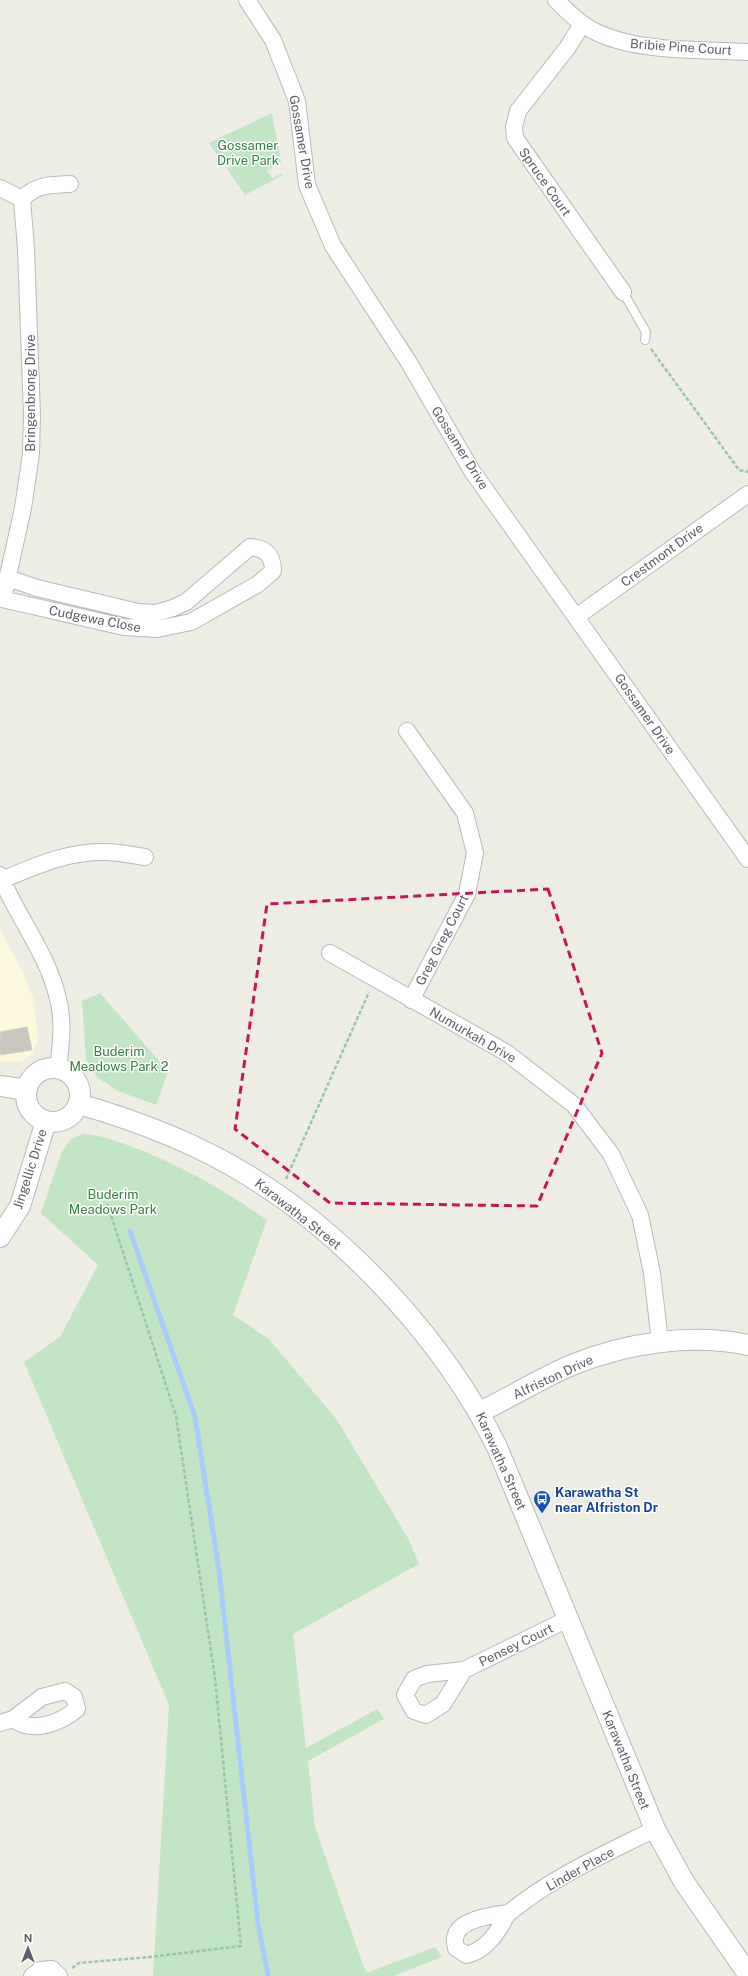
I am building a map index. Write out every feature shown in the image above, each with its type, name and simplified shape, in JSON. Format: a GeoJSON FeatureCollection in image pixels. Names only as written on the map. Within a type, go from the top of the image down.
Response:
{"type":"FeatureCollection","features":[{"type":"Feature","properties":{"kind":"street","name":"Gossamer Drive"},"geometry":{"type":"LineString","coordinates":[[247,0],[273,40],[297,101],[307,185],[333,246],[408,361],[472,471],[748,859]]}},
{"type":"Feature","properties":{"kind":"street","name":"Bribie Pine Court"},"geometry":{"type":"LineString","coordinates":[[556,0],[582,24],[614,40],[633,45],[748,52]]}},
{"type":"Feature","properties":{"kind":"street","name":"Spruce Court"},"geometry":{"type":"LineString","coordinates":[[582,24],[568,47],[518,111],[514,127],[515,138],[623,292]]}},
{"type":"Feature","properties":{"kind":"street"},"geometry":{"type":"LineString","coordinates":[[0,188],[22,199],[30,190],[45,186],[70,184]]}},
{"type":"Feature","properties":{"kind":"street","name":"Bringenbrong Drive"},"geometry":{"type":"LineString","coordinates":[[1,603],[8,578],[24,501],[31,454],[32,423],[26,249],[22,199]]}},
{"type":"Feature","properties":{"kind":"street","name":"Crestmont Drive"},"geometry":{"type":"LineString","coordinates":[[576,616],[748,494]]}},
{"type":"Feature","properties":{"kind":"street","name":"Cudgewa Close"},"geometry":{"type":"LineString","coordinates":[[1,603],[124,627],[157,629],[191,622],[258,584],[273,571],[273,561],[268,553],[260,547],[250,547],[242,551],[186,602],[156,613],[130,610],[37,588],[8,578]]}},
{"type":"Feature","properties":{"kind":"street","name":"Greg Greg Court"},"geometry":{"type":"LineString","coordinates":[[407,731],[465,813],[475,853],[467,894],[411,1000]]}},
{"type":"Feature","properties":{"kind":"street"},"geometry":{"type":"LineString","coordinates":[[58,1069],[62,1034],[58,999],[49,969],[1,878],[56,859],[78,854],[105,852],[145,857]]}},
{"type":"Feature","properties":{"kind":"street","name":"Numurkah Drive"},"geometry":{"type":"LineString","coordinates":[[330,953],[507,1053],[574,1105],[611,1154],[640,1216],[652,1273],[660,1342]]}},
{"type":"Feature","properties":{"kind":"street"},"geometry":{"type":"LineString","coordinates":[[50,1068],[58,1069],[67,1072],[76,1082],[80,1094],[79,1104],[70,1117],[62,1121],[46,1121],[32,1113],[26,1098],[27,1090],[30,1082],[38,1073],[50,1068]]}},
{"type":"Feature","properties":{"kind":"street"},"geometry":{"type":"LineString","coordinates":[[0,1086],[27,1090]]}},
{"type":"Feature","properties":{"kind":"street","name":"Karawatha Street"},"geometry":{"type":"LineString","coordinates":[[79,1104],[126,1117],[184,1141],[249,1176],[306,1216],[373,1275],[418,1326],[480,1412],[498,1447],[655,1829],[684,1882],[748,1974]]}},
{"type":"Feature","properties":{"kind":"street","name":"Jingellic Drive"},"geometry":{"type":"LineString","coordinates":[[0,1237],[20,1206],[46,1121]]}},
{"type":"Feature","properties":{"kind":"street","name":"Alfriston Drive"},"geometry":{"type":"LineString","coordinates":[[480,1412],[572,1365],[626,1348],[660,1342],[709,1341],[748,1346]]}},
{"type":"Feature","properties":{"kind":"street","name":"Pensey Court"},"geometry":{"type":"LineString","coordinates":[[464,1670],[568,1619]]}},
{"type":"Feature","properties":{"kind":"street","name":"Linder Place"},"geometry":{"type":"LineString","coordinates":[[508,1913],[569,1872],[655,1829]]}},
{"type":"Feature","properties":{"kind":"street"},"geometry":{"type":"LineString","coordinates":[[32,1976],[41,1970],[52,1969],[63,1974]]}},
{"type":"Feature","properties":{"kind":"lane","name":"Spruce Court"},"geometry":{"type":"LineString","coordinates":[[623,292],[646,332],[645,340]]}},
{"type":"Feature","properties":{"kind":"path"},"geometry":{"type":"LineString","coordinates":[[645,340],[739,470],[748,472]]}},
{"type":"Feature","properties":{"kind":"path"},"geometry":{"type":"LineString","coordinates":[[285,1182],[375,979]]}},
{"type":"Feature","properties":{"kind":"path"},"geometry":{"type":"LineString","coordinates":[[63,1974],[79,1963],[150,1957],[242,1946],[215,1678],[176,1416],[107,1203]]}},
{"type":"Feature","properties":{"kind":"highlighted area"},"geometry":{"type":"Polygon","coordinates":[[[548,889],[602,1053],[537,1206],[330,1203],[235,1129],[267,904],[548,889]]]}},
{"type":"Feature","properties":{"kind":"shaded area"},"geometry":{"type":"Polygon","coordinates":[[[0,929],[21,968],[34,1000],[38,1040],[33,1053],[21,1062],[0,1061],[0,929]]]}},
{"type":"Feature","properties":{"kind":"green space","name":"Gossamer Drive Park"},"geometry":{"type":"Polygon","coordinates":[[[272,113],[281,162],[267,170],[272,178],[283,173],[283,175],[245,195],[209,143],[272,113]]]}},
{"type":"Feature","properties":{"kind":"green space","name":"Buderim Meadows Park 2"},"geometry":{"type":"Polygon","coordinates":[[[100,993],[168,1071],[156,1105],[118,1091],[98,1078],[86,1060],[82,1001],[100,993]]]}},
{"type":"Feature","properties":{"kind":"green space","name":"Buderim Meadows Park"},"geometry":{"type":"Polygon","coordinates":[[[83,1134],[95,1135],[113,1140],[184,1169],[218,1188],[267,1220],[233,1315],[269,1339],[337,1420],[409,1540],[419,1564],[293,1634],[306,1748],[377,1709],[384,1719],[308,1761],[315,1827],[366,1973],[435,1947],[442,1957],[393,1976],[153,1976],[169,1705],[24,1362],[60,1337],[98,1265],[41,1213],[61,1154],[70,1140],[83,1134]]]}},
{"type":"Feature","properties":{"kind":"building"},"geometry":{"type":"Polygon","coordinates":[[[27,1027],[32,1050],[0,1055],[0,1032],[27,1027]]]}},
{"type":"Feature","properties":{"kind":"waterway"},"geometry":{"type":"LineString","coordinates":[[130,1231],[195,1417],[219,1570],[258,1923],[268,1976]]}},
{"type":"Feature","properties":{"kind":"place","name":"Karawatha St near Alfriston Dr"},"geometry":{"type":"Point","coordinates":[542,1514]}}]}
